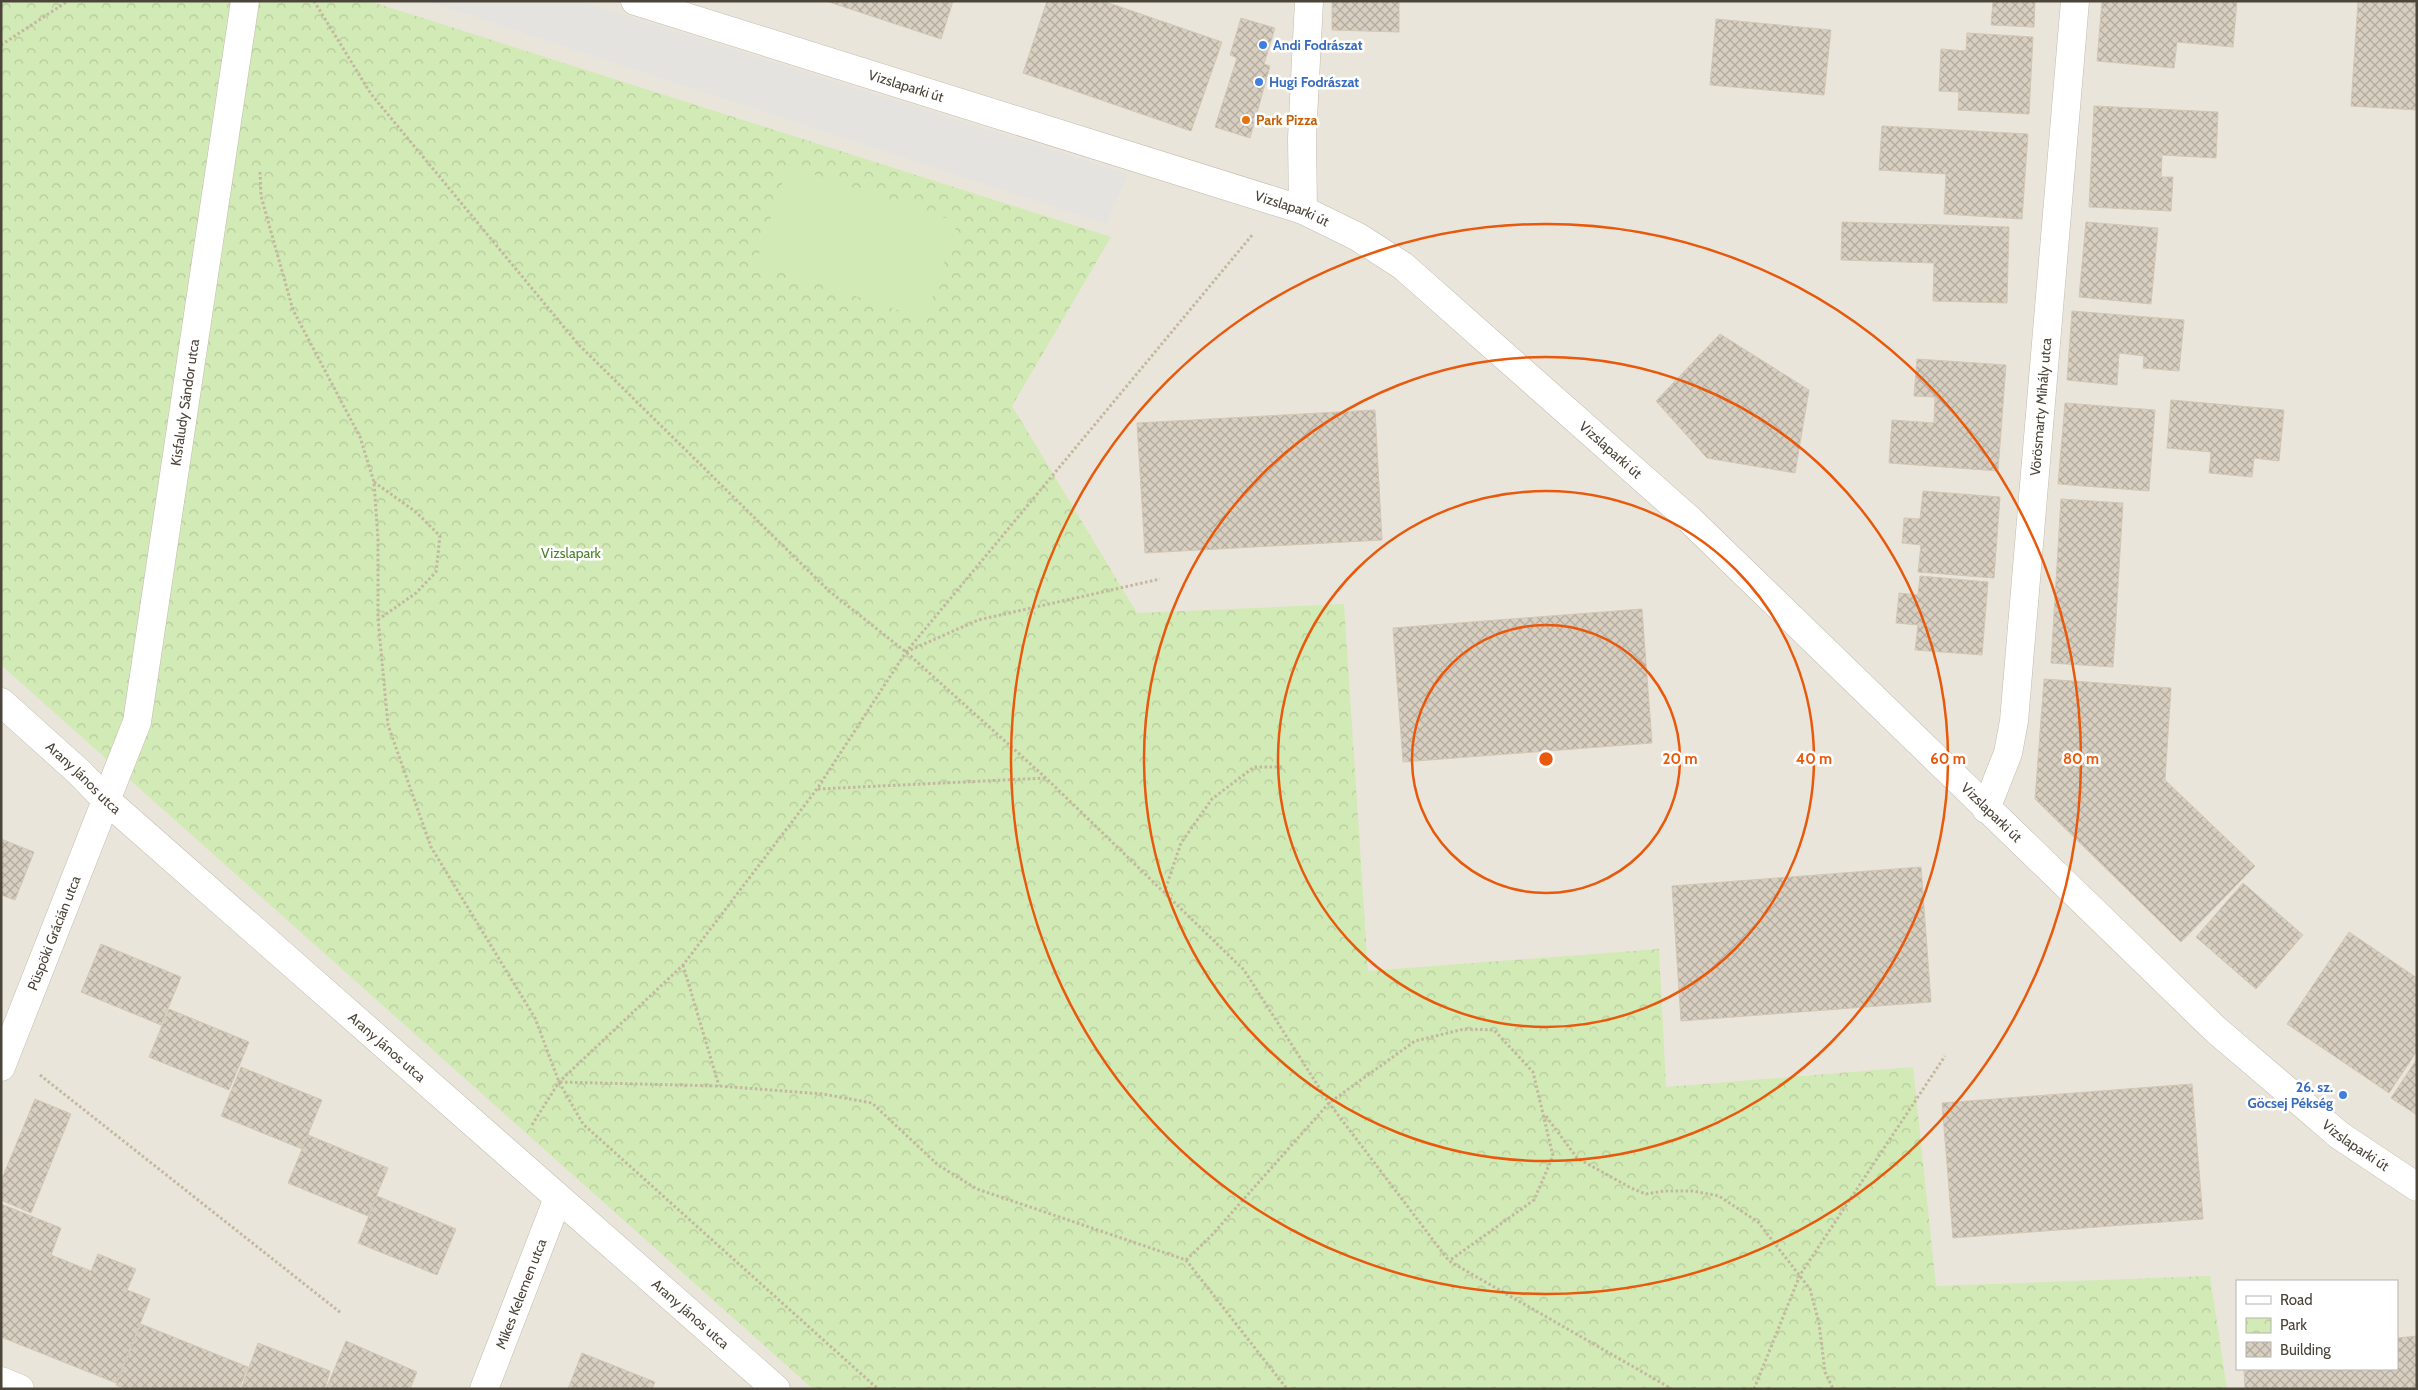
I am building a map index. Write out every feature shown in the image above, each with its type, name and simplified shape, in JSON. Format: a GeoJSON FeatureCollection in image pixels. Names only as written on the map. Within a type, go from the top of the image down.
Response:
{"type":"FeatureCollection","features":[{"type":"Feature","properties":{"kind":"street","name":"Kisfaludy Sándor utca"},"geometry":{"type":"LineString","coordinates":[[105,799],[137,722],[245,1]]}},
{"type":"Feature","properties":{"kind":"street","name":"Vizslaparki út"},"geometry":{"type":"LineString","coordinates":[[635,1],[1291,206],[1358,237],[1403,266],[1690,520],[2215,1029],[2339,1135],[2417,1187]]}},
{"type":"Feature","properties":{"kind":"street"},"geometry":{"type":"LineString","coordinates":[[1291,206],[1302,138],[1310,1]]}},
{"type":"Feature","properties":{"kind":"street","name":"Vörösmarty Mihály utca"},"geometry":{"type":"LineString","coordinates":[[1986,809],[2008,753],[2014,721],[2075,1]]}},
{"type":"Feature","properties":{"kind":"street","name":"Arany János utca"},"geometry":{"type":"LineString","coordinates":[[1,702],[80,773],[105,799],[776,1389]]}},
{"type":"Feature","properties":{"kind":"street","name":"Püspöki Grácián utca"},"geometry":{"type":"LineString","coordinates":[[4,1058],[105,799]]}},
{"type":"Feature","properties":{"kind":"street","name":"Mikes Kelemen utca"},"geometry":{"type":"LineString","coordinates":[[484,1389],[558,1198]]}},
{"type":"Feature","properties":{"kind":"street"},"geometry":{"type":"LineString","coordinates":[[1,1382],[20,1389]]}},
{"type":"Feature","properties":{"kind":"path"},"geometry":{"type":"LineString","coordinates":[[1,45],[68,1]]}},
{"type":"Feature","properties":{"kind":"path"},"geometry":{"type":"LineString","coordinates":[[314,1],[371,94],[578,344],[829,591],[906,652],[1046,778],[1244,970],[1329,1103],[1449,1261],[1672,1389]]}},
{"type":"Feature","properties":{"kind":"path"},"geometry":{"type":"LineString","coordinates":[[260,169],[261,196],[293,310],[360,438],[374,482],[378,539],[378,619],[388,726],[431,847],[536,1018],[559,1082],[584,1124],[878,1389]]}},
{"type":"Feature","properties":{"kind":"path"},"geometry":{"type":"LineString","coordinates":[[510,1157],[559,1082],[683,965],[817,789],[906,652],[1291,206]]}},
{"type":"Feature","properties":{"kind":"path"},"geometry":{"type":"LineString","coordinates":[[374,482],[416,512],[440,536],[436,572],[416,593],[378,619]]}},
{"type":"Feature","properties":{"kind":"path"},"geometry":{"type":"LineString","coordinates":[[906,652],[978,620],[1160,579]]}},
{"type":"Feature","properties":{"kind":"path"},"geometry":{"type":"LineString","coordinates":[[1164,893],[1180,843],[1212,799],[1254,767],[1282,766]]}},
{"type":"Feature","properties":{"kind":"path"},"geometry":{"type":"LineString","coordinates":[[817,789],[1046,778]]}},
{"type":"Feature","properties":{"kind":"path"},"geometry":{"type":"LineString","coordinates":[[683,965],[719,1086]]}},
{"type":"Feature","properties":{"kind":"path"},"geometry":{"type":"LineString","coordinates":[[1186,1260],[1211,1236],[1329,1103],[1415,1041],[1464,1029],[1494,1030],[1534,1072],[1545,1113],[1553,1156],[1534,1200],[1449,1261]]}},
{"type":"Feature","properties":{"kind":"path"},"geometry":{"type":"LineString","coordinates":[[1754,1389],[1800,1275],[1945,1056]]}},
{"type":"Feature","properties":{"kind":"path"},"geometry":{"type":"LineString","coordinates":[[4,1058],[341,1313]]}},
{"type":"Feature","properties":{"kind":"path"},"geometry":{"type":"LineString","coordinates":[[559,1082],[719,1086],[822,1094],[872,1104],[938,1165],[978,1189],[1186,1260],[1287,1389]]}},
{"type":"Feature","properties":{"kind":"path"},"geometry":{"type":"LineString","coordinates":[[1545,1113],[1577,1158],[1631,1188],[1646,1194],[1664,1191],[1692,1191],[1719,1196],[1734,1204],[1758,1222],[1810,1289],[1819,1323],[1825,1372],[1833,1389]]}},
{"type":"Feature","properties":{"kind":"shaded area"},"geometry":{"type":"Polygon","coordinates":[[[1,1],[2417,1],[2417,1389],[1,1389],[1,1]]]}},
{"type":"Feature","properties":{"kind":"shaded area"},"geometry":{"type":"Polygon","coordinates":[[[426,1],[579,1],[1128,174],[1106,224],[426,1]]]}},
{"type":"Feature","properties":{"kind":"green space","name":"Vizslapark"},"geometry":{"type":"Polygon","coordinates":[[[1,1],[369,1],[1111,237],[1012,406],[1137,613],[1344,604],[1368,971],[1659,949],[1666,1087],[1913,1067],[1936,1286],[2210,1276],[2227,1389],[813,1389],[1,665],[1,1]]]}},
{"type":"Feature","properties":{"kind":"green space"},"geometry":{"type":"Polygon","coordinates":[[[788,166],[958,222],[925,319],[756,263],[788,166]]]}},
{"type":"Feature","properties":{"kind":"building"},"geometry":{"type":"Polygon","coordinates":[[[826,1],[953,1],[941,39],[826,1]]]}},
{"type":"Feature","properties":{"kind":"building"},"geometry":{"type":"Polygon","coordinates":[[[1047,1],[1103,1],[1222,42],[1191,131],[1023,73],[1047,1]]]}},
{"type":"Feature","properties":{"kind":"building"},"geometry":{"type":"Polygon","coordinates":[[[1332,1],[1399,1],[1399,32],[1332,30],[1332,1]]]}},
{"type":"Feature","properties":{"kind":"building"},"geometry":{"type":"Polygon","coordinates":[[[1993,1],[2035,1],[2034,27],[1991,25],[1993,1]]]}},
{"type":"Feature","properties":{"kind":"building"},"geometry":{"type":"Polygon","coordinates":[[[2102,1],[2237,1],[2233,47],[2177,42],[2174,68],[2097,61],[2102,1]]]}},
{"type":"Feature","properties":{"kind":"building"},"geometry":{"type":"Polygon","coordinates":[[[2358,1],[2417,1],[2417,110],[2351,106],[2358,1]]]}},
{"type":"Feature","properties":{"kind":"building"},"geometry":{"type":"Polygon","coordinates":[[[1241,18],[1275,28],[1264,64],[1270,66],[1250,138],[1215,127],[1237,58],[1230,55],[1241,18]]]}},
{"type":"Feature","properties":{"kind":"building"},"geometry":{"type":"Polygon","coordinates":[[[1716,19],[1831,30],[1824,95],[1710,85],[1716,19]]]}},
{"type":"Feature","properties":{"kind":"building"},"geometry":{"type":"Polygon","coordinates":[[[1967,33],[2033,37],[2029,114],[1958,110],[1959,92],[1939,91],[1941,49],[1966,51],[1967,33]]]}},
{"type":"Feature","properties":{"kind":"building"},"geometry":{"type":"Polygon","coordinates":[[[2094,106],[2218,112],[2216,158],[2162,155],[2161,177],[2173,177],[2171,211],[2089,207],[2094,106]]]}},
{"type":"Feature","properties":{"kind":"building"},"geometry":{"type":"Polygon","coordinates":[[[1882,126],[2028,134],[2022,219],[1944,214],[1946,174],[1879,170],[1882,126]]]}},
{"type":"Feature","properties":{"kind":"building"},"geometry":{"type":"Polygon","coordinates":[[[1842,222],[2009,227],[2007,303],[1933,301],[1934,263],[1841,260],[1842,222]]]}},
{"type":"Feature","properties":{"kind":"building"},"geometry":{"type":"Polygon","coordinates":[[[2086,222],[2158,228],[2151,304],[2079,297],[2086,222]]]}},
{"type":"Feature","properties":{"kind":"building"},"geometry":{"type":"Polygon","coordinates":[[[2072,311],[2184,320],[2179,371],[2143,368],[2144,356],[2119,353],[2117,385],[2067,380],[2072,311]]]}},
{"type":"Feature","properties":{"kind":"building"},"geometry":{"type":"Polygon","coordinates":[[[1720,334],[1809,390],[1795,473],[1707,458],[1656,401],[1720,334]]]}},
{"type":"Feature","properties":{"kind":"building"},"geometry":{"type":"Polygon","coordinates":[[[1917,359],[2006,365],[1998,471],[1889,463],[1892,420],[1934,423],[1935,397],[1914,396],[1917,359]]]}},
{"type":"Feature","properties":{"kind":"building"},"geometry":{"type":"Polygon","coordinates":[[[2171,400],[2284,410],[2279,461],[2254,458],[2252,477],[2209,473],[2211,452],[2167,448],[2171,400]]]}},
{"type":"Feature","properties":{"kind":"building"},"geometry":{"type":"Polygon","coordinates":[[[2065,403],[2155,410],[2149,491],[2058,484],[2065,403]]]}},
{"type":"Feature","properties":{"kind":"building"},"geometry":{"type":"Polygon","coordinates":[[[1375,410],[1382,540],[1145,553],[1137,423],[1375,410]]]}},
{"type":"Feature","properties":{"kind":"building"},"geometry":{"type":"Polygon","coordinates":[[[1923,491],[2000,497],[1994,578],[1918,572],[1921,545],[1902,543],[1904,518],[1920,519],[1923,491]]]}},
{"type":"Feature","properties":{"kind":"building"},"geometry":{"type":"Polygon","coordinates":[[[2061,499],[2123,503],[2113,667],[2051,663],[2061,499]]]}},
{"type":"Feature","properties":{"kind":"building"},"geometry":{"type":"Polygon","coordinates":[[[1920,576],[1988,582],[1982,655],[1915,650],[1918,625],[1896,623],[1899,593],[1918,595],[1920,576]]]}},
{"type":"Feature","properties":{"kind":"building"},"geometry":{"type":"Polygon","coordinates":[[[1642,609],[1652,743],[1403,762],[1393,628],[1642,609]]]}},
{"type":"Feature","properties":{"kind":"building"},"geometry":{"type":"Polygon","coordinates":[[[2044,679],[2171,688],[2165,780],[2255,866],[2181,942],[2035,799],[2044,679]]]}},
{"type":"Feature","properties":{"kind":"building"},"geometry":{"type":"Polygon","coordinates":[[[1,839],[34,852],[15,900],[1,895],[1,839]]]}},
{"type":"Feature","properties":{"kind":"building"},"geometry":{"type":"Polygon","coordinates":[[[1921,867],[1931,1002],[1681,1021],[1672,886],[1921,867]]]}},
{"type":"Feature","properties":{"kind":"building"},"geometry":{"type":"Polygon","coordinates":[[[2243,883],[2303,935],[2256,989],[2196,937],[2243,883]]]}},
{"type":"Feature","properties":{"kind":"building"},"geometry":{"type":"Polygon","coordinates":[[[2349,932],[2417,978],[2417,1051],[2389,1093],[2287,1024],[2349,932]]]}},
{"type":"Feature","properties":{"kind":"building"},"geometry":{"type":"Polygon","coordinates":[[[101,944],[181,977],[161,1025],[81,992],[101,944]]]}},
{"type":"Feature","properties":{"kind":"building"},"geometry":{"type":"Polygon","coordinates":[[[169,1009],[249,1042],[229,1090],[149,1057],[169,1009]]]}},
{"type":"Feature","properties":{"kind":"building"},"geometry":{"type":"Polygon","coordinates":[[[2417,1059],[2417,1115],[2391,1098],[2417,1059]]]}},
{"type":"Feature","properties":{"kind":"building"},"geometry":{"type":"Polygon","coordinates":[[[241,1067],[322,1100],[302,1149],[221,1116],[241,1067]]]}},
{"type":"Feature","properties":{"kind":"building"},"geometry":{"type":"Polygon","coordinates":[[[2192,1084],[2203,1219],[1953,1238],[1942,1103],[2192,1084]]]}},
{"type":"Feature","properties":{"kind":"building"},"geometry":{"type":"Polygon","coordinates":[[[35,1099],[71,1114],[31,1213],[1,1200],[1,1181],[35,1099]]]}},
{"type":"Feature","properties":{"kind":"building"},"geometry":{"type":"Polygon","coordinates":[[[308,1135],[388,1168],[368,1216],[288,1183],[308,1135]]]}},
{"type":"Feature","properties":{"kind":"building"},"geometry":{"type":"Polygon","coordinates":[[[377,1196],[456,1229],[437,1275],[358,1243],[377,1196]]]}},
{"type":"Feature","properties":{"kind":"building"},"geometry":{"type":"Polygon","coordinates":[[[1,1204],[61,1228],[51,1255],[91,1271],[98,1254],[136,1269],[127,1290],[150,1299],[116,1383],[1,1337],[1,1204]]]}},
{"type":"Feature","properties":{"kind":"building"},"geometry":{"type":"Polygon","coordinates":[[[141,1324],[248,1367],[239,1389],[125,1389],[116,1385],[141,1324]]]}},
{"type":"Feature","properties":{"kind":"building"},"geometry":{"type":"Polygon","coordinates":[[[2417,1336],[2417,1389],[2245,1389],[2244,1370],[2398,1370],[2398,1338],[2417,1336]]]}},
{"type":"Feature","properties":{"kind":"building"},"geometry":{"type":"Polygon","coordinates":[[[346,1341],[417,1372],[410,1389],[326,1389],[346,1341]]]}},
{"type":"Feature","properties":{"kind":"building"},"geometry":{"type":"Polygon","coordinates":[[[258,1343],[330,1371],[325,1389],[241,1389],[258,1343]]]}},
{"type":"Feature","properties":{"kind":"building"},"geometry":{"type":"Polygon","coordinates":[[[582,1353],[655,1382],[652,1389],[568,1389],[582,1353]]]}},
{"type":"Feature","properties":{"kind":"place","name":"Andi Fodrászat"},"geometry":{"type":"Point","coordinates":[1263,45]}},
{"type":"Feature","properties":{"kind":"place","name":"Hugi Fodrászat"},"geometry":{"type":"Point","coordinates":[1259,82]}},
{"type":"Feature","properties":{"kind":"place","name":"Park Pizza"},"geometry":{"type":"Point","coordinates":[1246,120]}},
{"type":"Feature","properties":{"kind":"place","name":"26. sz. Göcsej Pékség"},"geometry":{"type":"Point","coordinates":[2343,1095]}}]}
